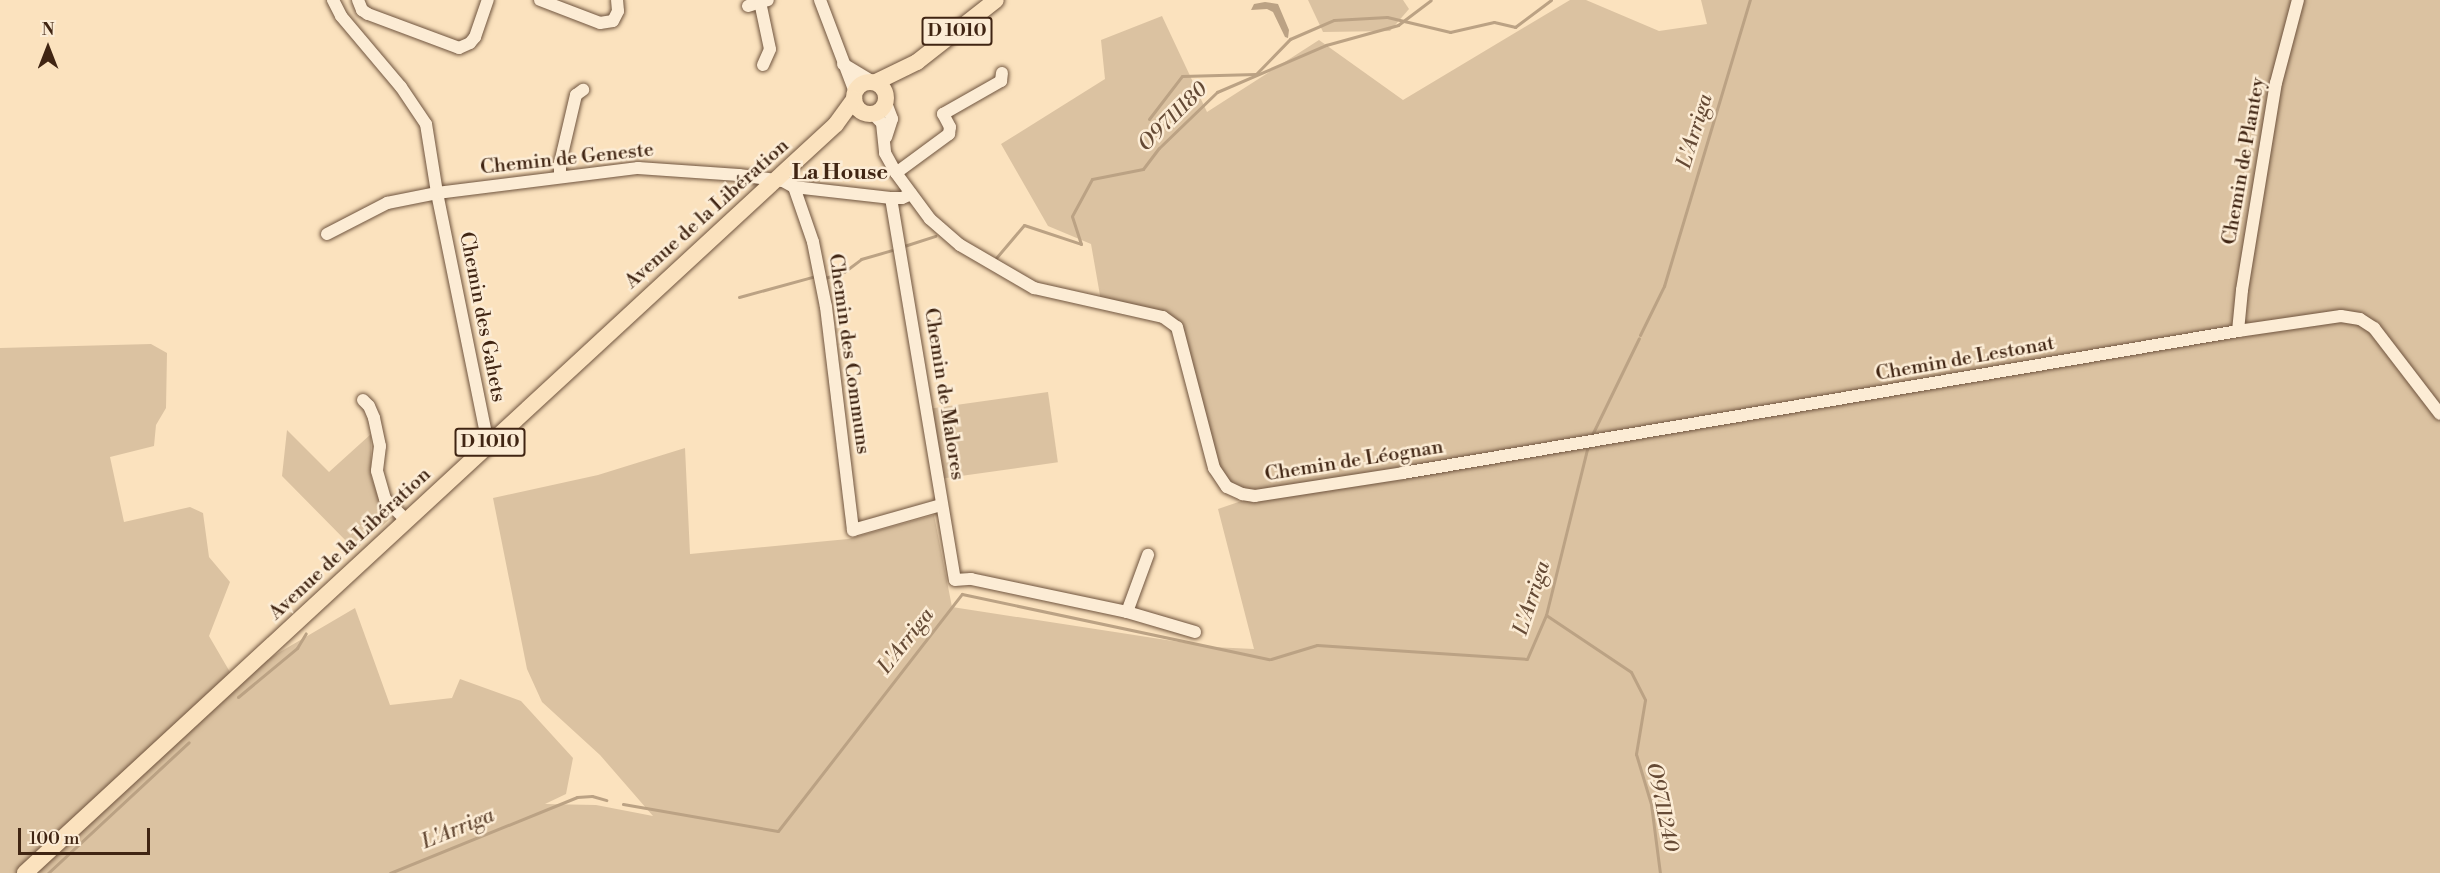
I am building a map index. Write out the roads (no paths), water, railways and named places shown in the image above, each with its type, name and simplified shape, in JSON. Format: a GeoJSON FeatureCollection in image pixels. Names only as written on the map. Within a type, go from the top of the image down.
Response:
{"type":"FeatureCollection","features":[{"type":"Feature","properties":{"kind":"main road","name":"Avenue de la Libération"},"geometry":{"type":"LineString","coordinates":[[25,873],[836,124],[996,0]]}},
{"type":"Feature","properties":{"kind":"street","name":"Chemin des Gahets"},"geometry":{"type":"LineString","coordinates":[[333,0],[341,16],[400,87],[426,124],[437,193],[486,434],[484,448]]}},
{"type":"Feature","properties":{"kind":"street"},"geometry":{"type":"LineString","coordinates":[[358,0],[362,10],[368,14],[459,48],[470,43],[475,37],[488,0]]}},
{"type":"Feature","properties":{"kind":"street"},"geometry":{"type":"LineString","coordinates":[[540,0],[600,23],[613,21],[618,10],[617,0]]}},
{"type":"Feature","properties":{"kind":"street","name":"Chemin de Léognan"},"geometry":{"type":"LineString","coordinates":[[820,0],[842,63],[871,97],[882,123],[887,158],[910,194],[930,219],[950,238],[1024,283],[1045,291],[1101,301],[1163,317],[1172,322],[1180,332],[1214,468],[1227,487],[1242,494],[1255,496],[1589,441]]}},
{"type":"Feature","properties":{"kind":"street","name":"Chemin de Plantey"},"geometry":{"type":"LineString","coordinates":[[2238,331],[2242,290],[2276,83],[2298,0]]}},
{"type":"Feature","properties":{"kind":"street"},"geometry":{"type":"LineString","coordinates":[[759,2],[770,49],[763,65]]}},
{"type":"Feature","properties":{"kind":"street"},"geometry":{"type":"LineString","coordinates":[[842,63],[871,97]]}},
{"type":"Feature","properties":{"kind":"street"},"geometry":{"type":"LineString","coordinates":[[896,173],[949,134],[950,127],[943,114],[1001,81],[1002,73]]}},
{"type":"Feature","properties":{"kind":"street"},"geometry":{"type":"LineString","coordinates":[[560,177],[560,164],[576,95],[582,90]]}},
{"type":"Feature","properties":{"kind":"street","name":"Chemin de Geneste"},"geometry":{"type":"LineString","coordinates":[[327,234],[387,203],[437,193],[638,168],[739,175],[794,187],[891,198],[902,198],[910,194]]}},
{"type":"Feature","properties":{"kind":"street","name":"Chemin des Communs"},"geometry":{"type":"LineString","coordinates":[[794,187],[809,228],[832,347],[853,530]]}},
{"type":"Feature","properties":{"kind":"street","name":"Chemin de Malores"},"geometry":{"type":"LineString","coordinates":[[853,530],[941,505],[891,198]]}},
{"type":"Feature","properties":{"kind":"street","name":"Chemin de Lestonat"},"geometry":{"type":"LineString","coordinates":[[1589,441],[1881,394],[2238,331],[2348,316],[2374,328],[2440,414]]}},
{"type":"Feature","properties":{"kind":"street"},"geometry":{"type":"LineString","coordinates":[[363,400],[369,406],[374,418],[380,446],[377,471],[385,499],[407,521]]}},
{"type":"Feature","properties":{"kind":"street"},"geometry":{"type":"LineString","coordinates":[[941,505],[955,580],[971,579],[1127,612],[1196,632]]}},
{"type":"Feature","properties":{"kind":"street"},"geometry":{"type":"LineString","coordinates":[[1127,612],[1148,555]]}},
{"type":"Feature","properties":{"kind":"waterway","name":"O9711180"},"geometry":{"type":"LineString","coordinates":[[996,258],[1024,225],[1081,244],[1072,216],[1092,179],[1143,169],[1159,148],[1217,92],[1326,45],[1398,25],[1431,0]]}},
{"type":"Feature","properties":{"kind":"waterway"},"geometry":{"type":"LineString","coordinates":[[1149,119],[1182,76],[1256,74],[1290,39],[1334,20],[1387,17],[1450,32],[1494,22],[1515,27],[1551,0]]}},
{"type":"Feature","properties":{"kind":"waterway","name":"L'Arriga"},"geometry":{"type":"LineString","coordinates":[[1640,335],[1664,286],[1750,0]]}},
{"type":"Feature","properties":{"kind":"waterway","name":"O9711180"},"geometry":{"type":"LineString","coordinates":[[904,246],[935,236]]}},
{"type":"Feature","properties":{"kind":"waterway","name":"O9711180"},"geometry":{"type":"LineString","coordinates":[[825,278],[844,272],[861,259],[892,250]]}},
{"type":"Feature","properties":{"kind":"waterway","name":"O9711180"},"geometry":{"type":"LineString","coordinates":[[739,297],[816,276]]}},
{"type":"Feature","properties":{"kind":"waterway","name":"L'Arriga"},"geometry":{"type":"LineString","coordinates":[[1590,439],[1639,338]]}},
{"type":"Feature","properties":{"kind":"waterway","name":"L'Arriga"},"geometry":{"type":"LineString","coordinates":[[1271,659],[1317,645],[1527,659],[1546,615],[1588,445]]}},
{"type":"Feature","properties":{"kind":"waterway","name":"L'Arriga"},"geometry":{"type":"LineString","coordinates":[[623,804],[778,831],[962,594],[1269,659]]}},
{"type":"Feature","properties":{"kind":"waterway","name":"O9711240"},"geometry":{"type":"LineString","coordinates":[[1546,615],[1631,672],[1645,700],[1636,754],[1651,804],[1660,873]]}},
{"type":"Feature","properties":{"kind":"waterway"},"geometry":{"type":"LineString","coordinates":[[238,697],[297,648],[306,633]]}},
{"type":"Feature","properties":{"kind":"waterway"},"geometry":{"type":"LineString","coordinates":[[48,873],[189,742]]}},
{"type":"Feature","properties":{"kind":"waterway","name":"L'Arriga"},"geometry":{"type":"LineString","coordinates":[[390,873],[577,797],[592,796],[606,800]]}},
{"type":"Feature","properties":{"kind":"district","name":"La House"},"geometry":{"type":"Point","coordinates":[840,173]}}]}
